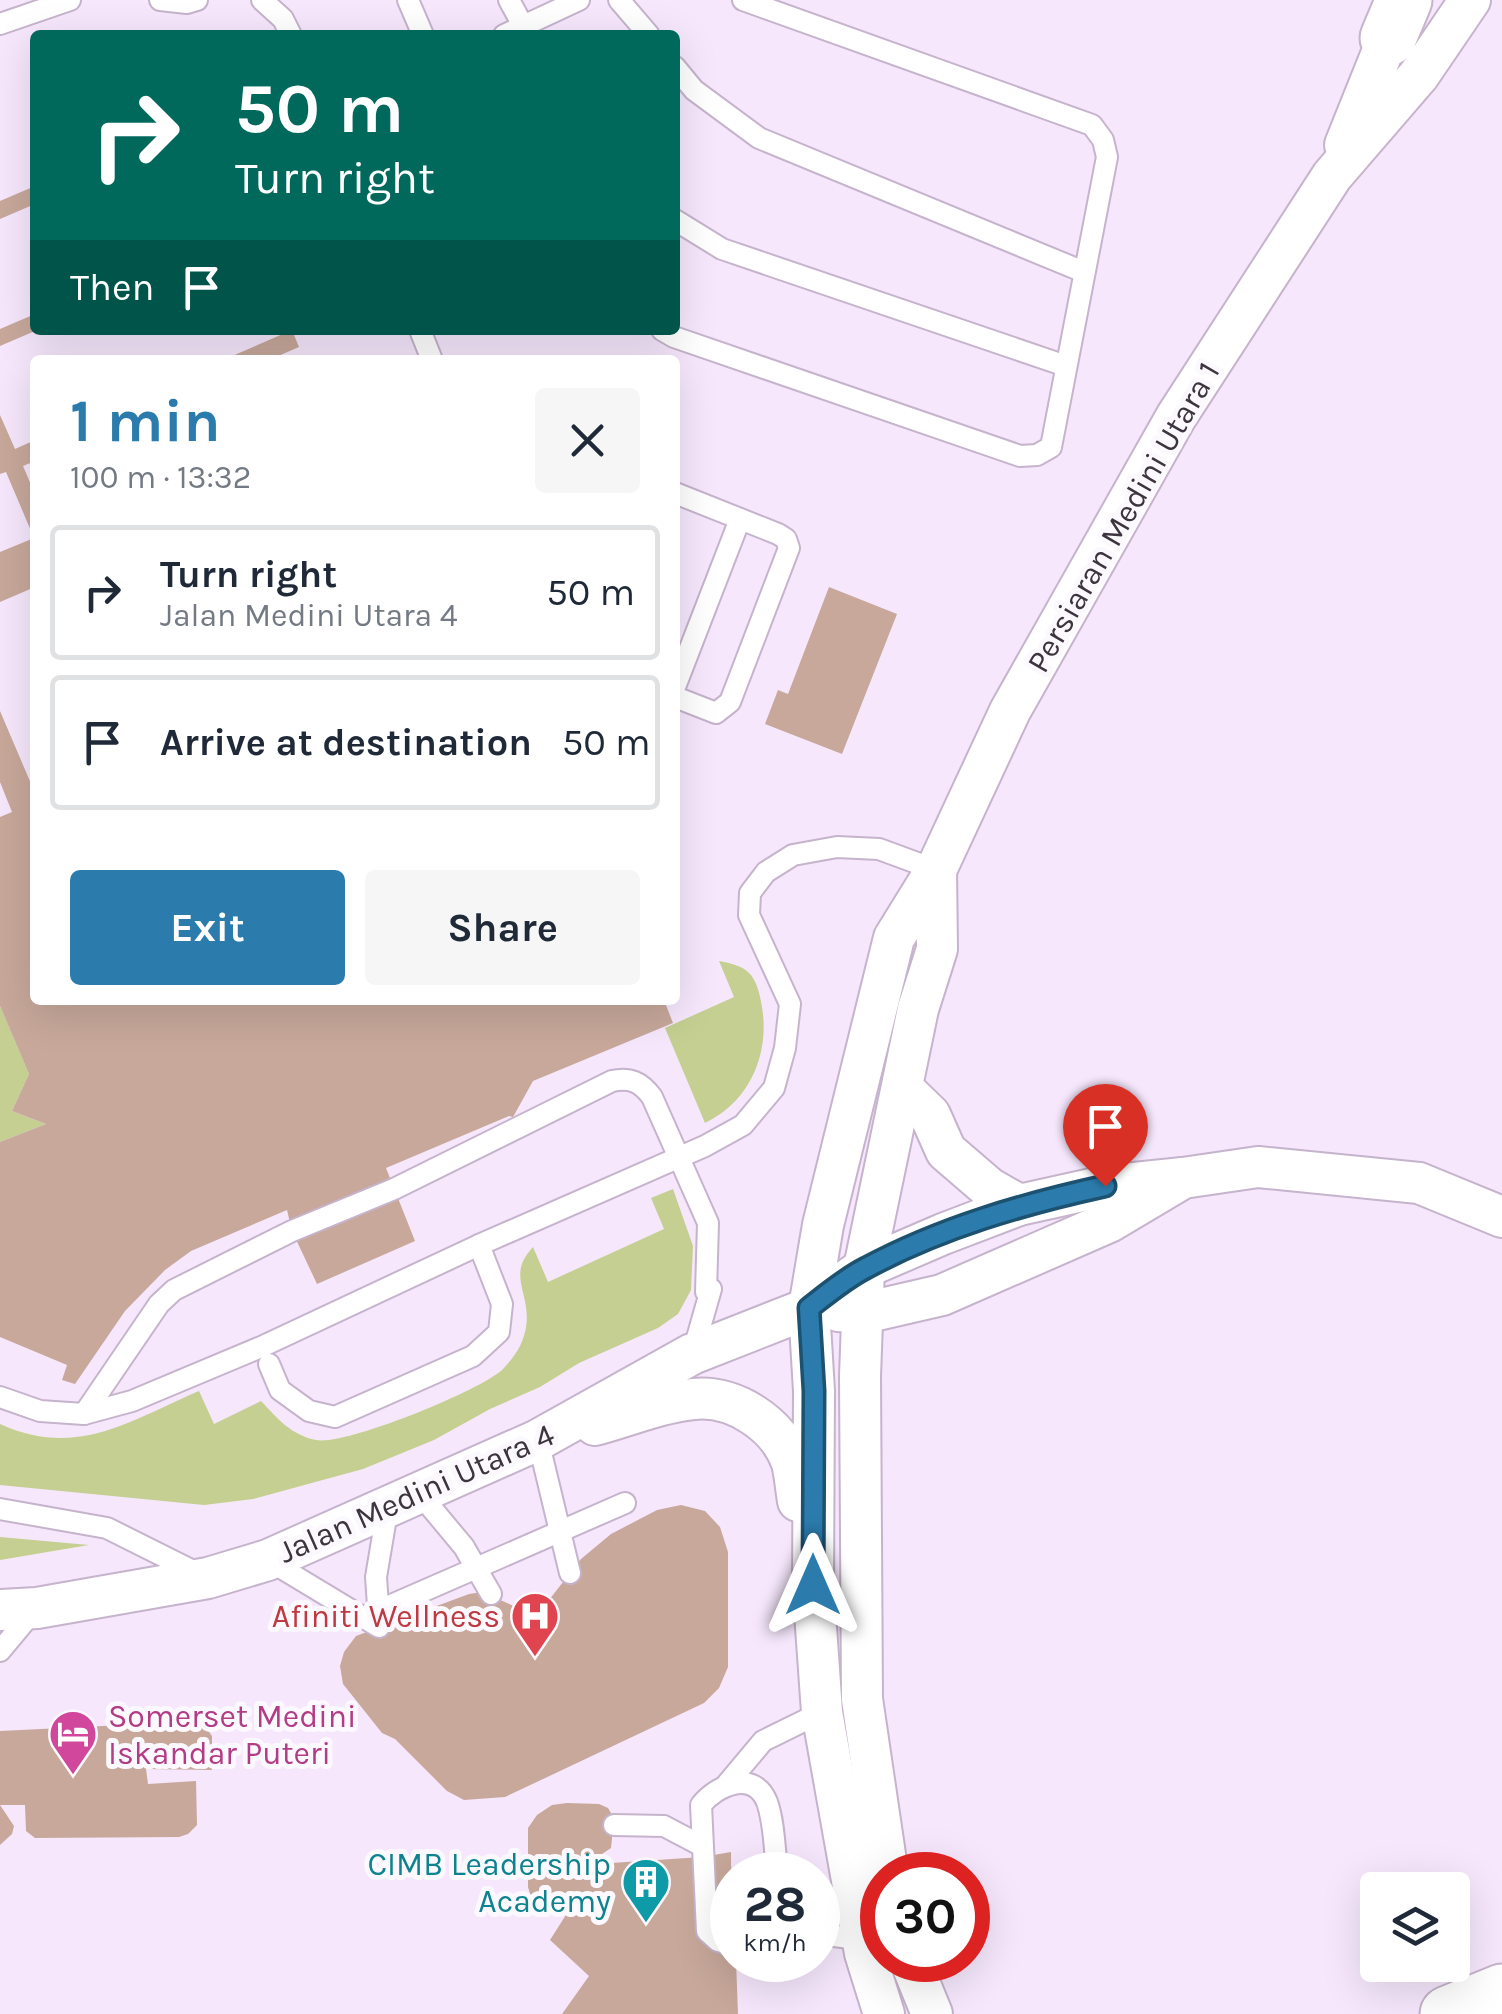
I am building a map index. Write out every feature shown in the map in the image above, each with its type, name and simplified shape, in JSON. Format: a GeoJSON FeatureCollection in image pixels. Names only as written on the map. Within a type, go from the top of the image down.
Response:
{"type":"FeatureCollection","features":[{"type":"Feature","properties":{"kind":"main road"},"geometry":{"type":"LineString","coordinates":[[1448,2014],[1502,1992]]}},
{"type":"Feature","properties":{"kind":"street","name":"Persiaran Medini Utara 1"},"geometry":{"type":"LineString","coordinates":[[860,1920],[822,1712],[813,1585],[814,1391],[809,1308],[823,1225],[894,938],[936,870],[1010,711],[1176,417],[1332,176],[1419,76],[1470,0]]}},
{"type":"Feature","properties":{"kind":"street","name":"Persiaran Medini Utara 1"},"geometry":{"type":"LineString","coordinates":[[1332,176],[1402,13]]}},
{"type":"Feature","properties":{"kind":"street","name":"Persiaran Medini Utara 1"},"geometry":{"type":"LineString","coordinates":[[885,1852],[862,1699],[860,1413],[864,1268],[918,1009],[937,948],[936,870]]}},
{"type":"Feature","properties":{"kind":"street"},"geometry":{"type":"LineString","coordinates":[[903,1089],[930,1115],[946,1151],[989,1188],[1019,1205]]}},
{"type":"Feature","properties":{"kind":"street","name":"Jalan Medini Utara 4"},"geometry":{"type":"LineString","coordinates":[[18,1609],[208,1578],[268,1560],[538,1440],[692,1354],[809,1308],[864,1268],[1019,1205],[1105,1186],[1258,1167],[1419,1183],[1502,1217]]}},
{"type":"Feature","properties":{"kind":"street","name":"Jalan Medini Utara 4"},"geometry":{"type":"LineString","coordinates":[[809,1308],[864,1313],[942,1295],[1109,1222],[1184,1178]]}},
{"type":"Feature","properties":{"kind":"street"},"geometry":{"type":"LineString","coordinates":[[538,1440],[695,1398],[733,1404],[761,1419],[780,1439],[792,1462],[813,1585]]}},
{"type":"Feature","properties":{"kind":"street","name":"Persiaran Medini Utara 1"},"geometry":{"type":"LineString","coordinates":[[875,1982],[884,2014]]}},
{"type":"Feature","properties":{"kind":"street"},"geometry":{"type":"LineString","coordinates":[[919,1982],[932,2014]]}},
{"type":"Feature","properties":{"kind":"lane"},"geometry":{"type":"LineString","coordinates":[[0,24],[70,0]]}},
{"type":"Feature","properties":{"kind":"lane"},"geometry":{"type":"LineString","coordinates":[[160,0],[197,0]]}},
{"type":"Feature","properties":{"kind":"lane"},"geometry":{"type":"LineString","coordinates":[[262,0],[283,19],[288,30]]}},
{"type":"Feature","properties":{"kind":"lane"},"geometry":{"type":"LineString","coordinates":[[408,0],[421,30]]}},
{"type":"Feature","properties":{"kind":"lane"},"geometry":{"type":"LineString","coordinates":[[509,0],[517,30]]}},
{"type":"Feature","properties":{"kind":"lane"},"geometry":{"type":"LineString","coordinates":[[522,30],[578,0]]}},
{"type":"Feature","properties":{"kind":"lane"},"geometry":{"type":"LineString","coordinates":[[620,0],[644,30]]}},
{"type":"Feature","properties":{"kind":"lane"},"geometry":{"type":"LineString","coordinates":[[671,335],[1020,456],[1037,455],[1051,447],[1107,157],[1103,140],[1092,125],[743,0]]}},
{"type":"Feature","properties":{"kind":"lane"},"geometry":{"type":"LineString","coordinates":[[680,73],[694,90],[759,138],[1084,272]]}},
{"type":"Feature","properties":{"kind":"lane"},"geometry":{"type":"LineString","coordinates":[[680,223],[722,249],[1066,366]]}},
{"type":"Feature","properties":{"kind":"lane"},"geometry":{"type":"LineString","coordinates":[[680,495],[786,539],[788,557],[730,702],[716,713],[680,698]]}},
{"type":"Feature","properties":{"kind":"lane"},"geometry":{"type":"LineString","coordinates":[[680,674],[740,519]]}},
{"type":"Feature","properties":{"kind":"lane"},"geometry":{"type":"LineString","coordinates":[[0,1397],[40,1412],[84,1414],[132,1402],[705,1146],[743,1125],[774,1088],[786,1048],[790,1004],[750,915],[750,893],[766,872],[793,855],[838,847],[879,850],[936,870]]}},
{"type":"Feature","properties":{"kind":"lane"},"geometry":{"type":"LineString","coordinates":[[84,1414],[159,1304],[174,1290],[292,1231],[394,1189],[623,1079],[645,1087],[680,1154],[708,1222],[706,1292],[711,1289],[692,1354]]}},
{"type":"Feature","properties":{"kind":"lane"},"geometry":{"type":"LineString","coordinates":[[269,1364],[280,1390],[309,1411],[334,1417],[472,1356],[499,1332],[502,1304],[479,1245]]}},
{"type":"Feature","properties":{"kind":"lane"},"geometry":{"type":"LineString","coordinates":[[538,1440],[570,1572]]}},
{"type":"Feature","properties":{"kind":"lane"},"geometry":{"type":"LineString","coordinates":[[371,1614],[376,1577],[403,1500],[464,1547],[490,1594]]}},
{"type":"Feature","properties":{"kind":"lane"},"geometry":{"type":"LineString","coordinates":[[371,1614],[626,1503]]}},
{"type":"Feature","properties":{"kind":"lane"},"geometry":{"type":"LineString","coordinates":[[0,1509],[108,1528],[208,1578]]}},
{"type":"Feature","properties":{"kind":"lane"},"geometry":{"type":"LineString","coordinates":[[268,1560],[371,1614]]}},
{"type":"Feature","properties":{"kind":"lane"},"geometry":{"type":"LineString","coordinates":[[0,1651],[18,1609]]}},
{"type":"Feature","properties":{"kind":"lane"},"geometry":{"type":"LineString","coordinates":[[664,1826],[702,1805],[714,1790],[727,1784],[763,1741],[822,1712]]}},
{"type":"Feature","properties":{"kind":"lane"},"geometry":{"type":"LineString","coordinates":[[727,1784],[756,1789],[766,1800],[774,1852]]}},
{"type":"Feature","properties":{"kind":"lane"},"geometry":{"type":"LineString","coordinates":[[702,1805],[710,1933]]}},
{"type":"Feature","properties":{"kind":"lane"},"geometry":{"type":"LineString","coordinates":[[614,1825],[664,1826],[702,1846]]}},
{"type":"Feature","properties":{"kind":"green space"},"geometry":{"type":"Polygon","coordinates":[[[719,961],[742,968],[754,979],[762,1007],[763,1042],[744,1090],[734,1103],[705,1123],[665,1028],[734,997],[719,961]]]}},
{"type":"Feature","properties":{"kind":"green space"},"geometry":{"type":"Polygon","coordinates":[[[0,1006],[29,1074],[12,1111],[46,1124],[0,1142],[0,1006]]]}},
{"type":"Feature","properties":{"kind":"green space"},"geometry":{"type":"Polygon","coordinates":[[[673,1189],[693,1246],[691,1290],[678,1314],[658,1328],[579,1363],[434,1440],[363,1469],[253,1499],[204,1505],[0,1485],[0,1424],[28,1434],[78,1437],[126,1424],[199,1391],[214,1424],[261,1401],[299,1434],[331,1440],[441,1403],[502,1370],[518,1349],[527,1315],[521,1270],[533,1247],[548,1282],[664,1229],[651,1198],[673,1189]]]}},
{"type":"Feature","properties":{"kind":"green space"},"geometry":{"type":"Polygon","coordinates":[[[0,1537],[89,1545],[0,1560],[0,1537]]]}},
{"type":"Feature","properties":{"kind":"building"},"geometry":{"type":"Polygon","coordinates":[[[30,188],[30,206],[0,219],[0,201],[30,188]]]}},
{"type":"Feature","properties":{"kind":"building"},"geometry":{"type":"Polygon","coordinates":[[[30,316],[30,333],[0,346],[0,329],[30,316]]]}},
{"type":"Feature","properties":{"kind":"building"},"geometry":{"type":"Polygon","coordinates":[[[280,335],[294,335],[299,347],[281,355],[234,355],[280,335]]]}},
{"type":"Feature","properties":{"kind":"building"},"geometry":{"type":"Polygon","coordinates":[[[0,415],[15,449],[30,442],[30,463],[23,466],[30,482],[30,529],[6,472],[0,474],[0,415]]]}},
{"type":"Feature","properties":{"kind":"building"},"geometry":{"type":"Polygon","coordinates":[[[30,540],[30,589],[0,602],[0,552],[30,540]]]}},
{"type":"Feature","properties":{"kind":"building"},"geometry":{"type":"Polygon","coordinates":[[[829,587],[897,614],[842,754],[765,724],[778,690],[788,694],[829,587]]]}},
{"type":"Feature","properties":{"kind":"building"},"geometry":{"type":"Polygon","coordinates":[[[0,711],[30,781],[30,1005],[666,1005],[673,1023],[533,1081],[513,1117],[386,1168],[415,1241],[317,1284],[292,1231],[287,1210],[191,1251],[165,1270],[125,1311],[75,1384],[62,1380],[67,1365],[0,1337],[0,1142],[46,1124],[12,1111],[29,1074],[0,1006],[0,817],[12,812],[0,782],[0,711]]]}},
{"type":"Feature","properties":{"kind":"building","name":"Afiniti Wellness"},"geometry":{"type":"Polygon","coordinates":[[[681,1505],[705,1511],[720,1527],[728,1552],[728,1667],[719,1688],[704,1703],[505,1797],[464,1800],[447,1791],[395,1739],[382,1733],[343,1684],[340,1666],[344,1652],[356,1636],[482,1592],[523,1610],[534,1610],[549,1600],[581,1559],[611,1534],[657,1510],[681,1505]]]}},
{"type":"Feature","properties":{"kind":"building","name":"Somerset Medini Iskandar Puteri"},"geometry":{"type":"Polygon","coordinates":[[[144,1724],[146,1728],[200,1726],[212,1736],[212,1770],[146,1769],[148,1784],[196,1781],[197,1825],[188,1834],[35,1838],[26,1831],[25,1805],[0,1805],[0,1731],[144,1724]]]}},
{"type":"Feature","properties":{"kind":"building","name":"CIMB Leadership Academy"},"geometry":{"type":"Polygon","coordinates":[[[599,1804],[608,1808],[614,1818],[611,1848],[602,1854],[583,1855],[581,1865],[710,1856],[710,1982],[737,1982],[738,2014],[562,2014],[589,1976],[550,1940],[571,1907],[539,1905],[528,1887],[528,1828],[537,1815],[552,1805],[599,1804]]]}},
{"type":"Feature","properties":{"kind":"building"},"geometry":{"type":"Polygon","coordinates":[[[0,1805],[14,1826],[12,1834],[0,1845],[0,1805]]]}},
{"type":"Feature","properties":{"kind":"place","name":"Afiniti Wellness"},"geometry":{"type":"Point","coordinates":[535,1658]}},
{"type":"Feature","properties":{"kind":"place","name":"Somerset Medini Iskandar Puteri"},"geometry":{"type":"Point","coordinates":[73,1776]}},
{"type":"Feature","properties":{"kind":"place","name":"CIMB Leadership Academy"},"geometry":{"type":"Point","coordinates":[646,1924]}},
{"type":"Feature","properties":{"kind":"route"},"geometry":{"type":"LineString","coordinates":[[813,1585],[814,1391],[809,1308],[864,1268],[944,1234],[1019,1205],[1105,1186]]}}]}
